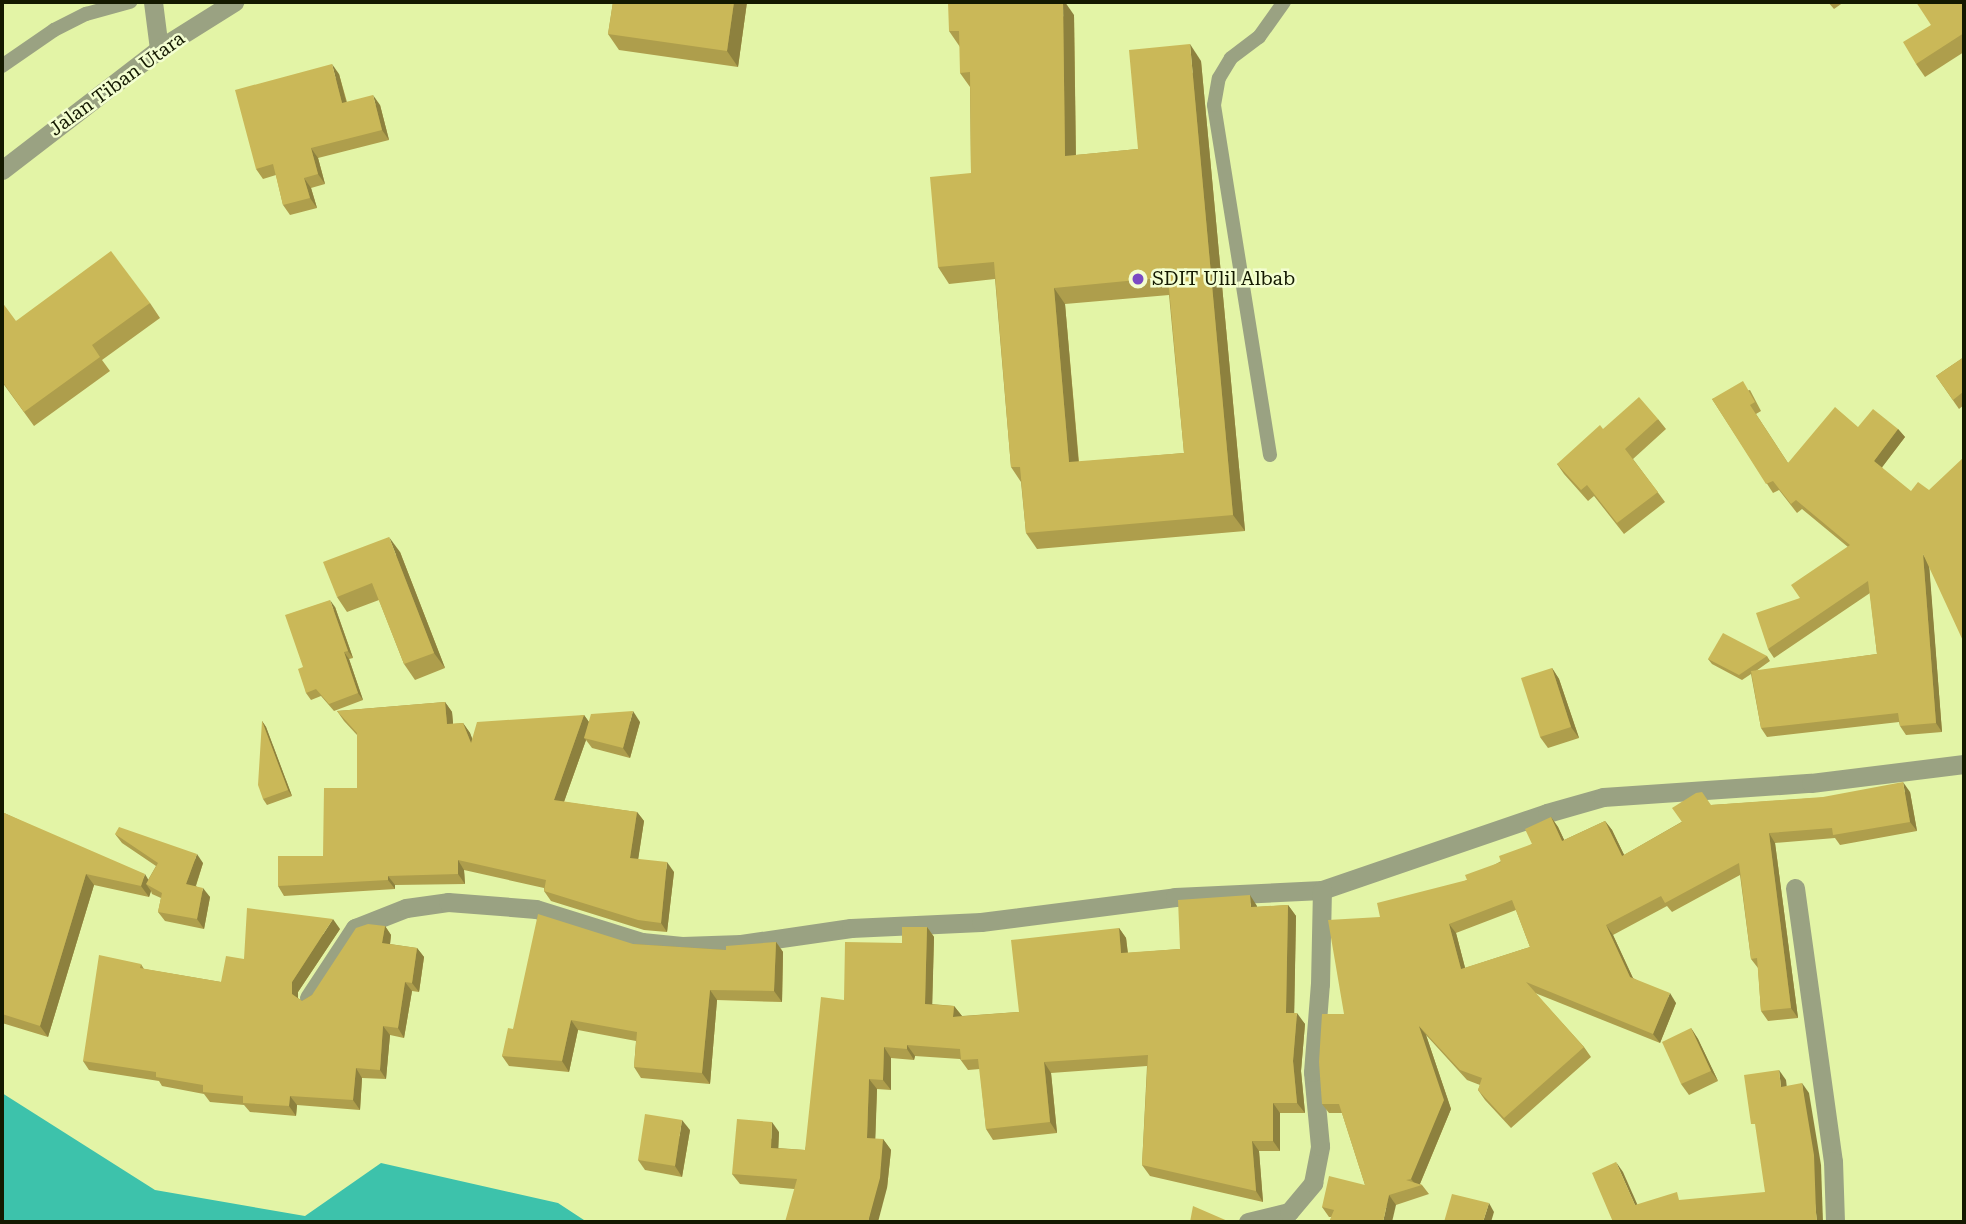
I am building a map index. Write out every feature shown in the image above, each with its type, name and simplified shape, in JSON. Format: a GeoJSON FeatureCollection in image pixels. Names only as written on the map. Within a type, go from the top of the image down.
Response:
{"type":"FeatureCollection","features":[{"type":"Feature","properties":{"kind":"street"},"geometry":{"type":"LineString","coordinates":[[153,2],[159,49]]}},
{"type":"Feature","properties":{"kind":"street","name":"Jalan Tiban Utara"},"geometry":{"type":"LineString","coordinates":[[2,170],[159,49],[234,2]]}},
{"type":"Feature","properties":{"kind":"street"},"geometry":{"type":"LineString","coordinates":[[309,998],[355,928],[406,908],[448,902],[536,909],[642,942],[682,946],[741,944],[851,928],[981,922],[1175,897],[1322,890],[1547,813],[1604,797],[1811,783],[1964,764]]}},
{"type":"Feature","properties":{"kind":"street"},"geometry":{"type":"LineString","coordinates":[[1795,888],[1833,1161],[1835,1222]]}},
{"type":"Feature","properties":{"kind":"street"},"geometry":{"type":"LineString","coordinates":[[1248,1222],[1289,1212],[1313,1183],[1320,1146],[1314,1072],[1320,984],[1322,890]]}},
{"type":"Feature","properties":{"kind":"lane"},"geometry":{"type":"LineString","coordinates":[[2,66],[54,30],[86,14],[130,2]]}},
{"type":"Feature","properties":{"kind":"lane"},"geometry":{"type":"LineString","coordinates":[[1270,455],[1214,105],[1219,78],[1231,58],[1259,37],[1284,2]]}},
{"type":"Feature","properties":{"kind":"water"},"geometry":{"type":"Polygon","coordinates":[[[2,1093],[155,1190],[305,1216],[381,1163],[558,1203],[587,1222],[2,1222],[2,1093]]]}},
{"type":"Feature","properties":{"kind":"building"},"geometry":{"type":"Polygon","coordinates":[[[613,2],[734,2],[727,51],[608,34],[613,2]]]}},
{"type":"Feature","properties":{"kind":"building"},"geometry":{"type":"Polygon","coordinates":[[[948,2],[1063,2],[1065,156],[1138,149],[1129,50],[1190,44],[1233,515],[1026,533],[1020,467],[1011,467],[994,262],[938,267],[930,177],[971,173],[970,72],[960,73],[959,31],[949,31],[948,2]],[[1168,277],[1054,288],[1069,462],[1184,453],[1168,277]]]}},
{"type":"Feature","properties":{"kind":"building"},"geometry":{"type":"Polygon","coordinates":[[[1916,2],[1964,2],[1964,33],[1916,64],[1903,42],[1931,25],[1916,2]]]}},
{"type":"Feature","properties":{"kind":"building"},"geometry":{"type":"Polygon","coordinates":[[[332,64],[342,103],[373,95],[382,130],[311,148],[318,174],[304,178],[310,198],[283,205],[273,164],[256,169],[235,90],[332,64]]]}},
{"type":"Feature","properties":{"kind":"building"},"geometry":{"type":"Polygon","coordinates":[[[111,251],[150,303],[92,345],[100,357],[24,412],[2,381],[2,302],[16,321],[111,251]]]}},
{"type":"Feature","properties":{"kind":"building"},"geometry":{"type":"Polygon","coordinates":[[[1964,357],[1964,394],[1963,392],[1953,400],[1936,376],[1964,357]]]}},
{"type":"Feature","properties":{"kind":"building"},"geometry":{"type":"Polygon","coordinates":[[[1743,381],[1755,402],[1750,405],[1788,463],[1835,407],[1858,427],[1873,409],[1898,429],[1874,461],[1911,491],[1918,482],[1929,490],[1964,457],[1964,643],[1923,554],[1936,723],[1900,726],[1898,713],[1761,728],[1751,671],[1877,654],[1868,581],[1768,649],[1756,613],[1800,598],[1791,585],[1850,545],[1796,500],[1791,504],[1773,481],[1766,484],[1712,399],[1743,381]]]}},
{"type":"Feature","properties":{"kind":"building"},"geometry":{"type":"Polygon","coordinates":[[[1639,397],[1658,419],[1625,449],[1658,492],[1617,523],[1587,485],[1581,490],[1557,464],[1600,425],[1603,429],[1639,397]]]}},
{"type":"Feature","properties":{"kind":"building"},"geometry":{"type":"Polygon","coordinates":[[[389,537],[434,653],[404,664],[372,583],[337,597],[323,562],[389,537]]]}},
{"type":"Feature","properties":{"kind":"building"},"geometry":{"type":"Polygon","coordinates":[[[330,600],[348,651],[344,652],[358,693],[329,704],[316,689],[306,693],[298,669],[303,667],[285,615],[330,600]]]}},
{"type":"Feature","properties":{"kind":"building"},"geometry":{"type":"Polygon","coordinates":[[[1723,633],[1767,656],[1739,675],[1708,659],[1723,633]]]}},
{"type":"Feature","properties":{"kind":"building"},"geometry":{"type":"Polygon","coordinates":[[[1552,668],[1571,727],[1540,737],[1521,678],[1552,668]]]}},
{"type":"Feature","properties":{"kind":"building"},"geometry":{"type":"Polygon","coordinates":[[[445,702],[447,724],[463,723],[471,743],[477,722],[584,715],[554,800],[637,812],[630,858],[667,862],[661,923],[638,920],[544,891],[546,880],[458,860],[458,874],[388,876],[388,880],[278,886],[278,856],[323,856],[324,788],[357,788],[357,733],[337,711],[445,702]]]}},
{"type":"Feature","properties":{"kind":"building"},"geometry":{"type":"Polygon","coordinates":[[[633,711],[623,748],[584,738],[591,714],[633,711]]]}},
{"type":"Feature","properties":{"kind":"building"},"geometry":{"type":"Polygon","coordinates":[[[262,721],[288,790],[263,799],[258,785],[262,721]]]}},
{"type":"Feature","properties":{"kind":"building"},"geometry":{"type":"Polygon","coordinates":[[[1903,782],[1910,822],[1833,835],[1832,828],[1769,833],[1791,1008],[1761,1011],[1757,958],[1751,959],[1739,863],[1665,903],[1661,896],[1606,925],[1630,977],[1670,993],[1653,1034],[1526,982],[1584,1047],[1504,1118],[1478,1090],[1482,1078],[1460,1070],[1419,1026],[1444,1100],[1411,1179],[1406,1180],[1422,1185],[1389,1195],[1383,1222],[1329,1222],[1334,1210],[1322,1207],[1329,1176],[1365,1185],[1339,1104],[1322,1104],[1319,1062],[1322,1014],[1344,1014],[1328,920],[1380,917],[1377,903],[1467,880],[1465,875],[1501,862],[1499,856],[1532,844],[1525,829],[1551,817],[1562,841],[1605,821],[1622,856],[1682,822],[1672,808],[1696,793],[1702,792],[1711,805],[1823,797],[1903,782]],[[1512,900],[1449,924],[1461,969],[1530,947],[1512,900]]]}},
{"type":"Feature","properties":{"kind":"building"},"geometry":{"type":"Polygon","coordinates":[[[2,812],[145,874],[141,886],[86,874],[40,1026],[2,1014],[2,812]]]}},
{"type":"Feature","properties":{"kind":"building"},"geometry":{"type":"Polygon","coordinates":[[[119,827],[197,854],[186,884],[203,888],[197,919],[158,912],[162,893],[146,884],[158,863],[115,834],[119,827]]]}},
{"type":"Feature","properties":{"kind":"building"},"geometry":{"type":"Polygon","coordinates":[[[1250,895],[1251,907],[1288,905],[1286,1013],[1297,1013],[1293,1061],[1297,1103],[1273,1103],[1273,1141],[1252,1141],[1256,1191],[1142,1165],[1148,1055],[1044,1062],[1050,1122],[986,1129],[978,1059],[961,1060],[960,1049],[907,1045],[907,1049],[884,1047],[883,1080],[869,1079],[867,1138],[883,1139],[880,1178],[868,1222],[785,1222],[797,1179],[732,1174],[737,1119],[772,1122],[771,1148],[805,1150],[821,997],[844,1000],[845,942],[902,943],[902,927],[927,927],[925,1004],[954,1006],[953,1017],[1019,1012],[1011,940],[1119,928],[1121,953],[1180,949],[1178,900],[1250,895]]]}},
{"type":"Feature","properties":{"kind":"building"},"geometry":{"type":"Polygon","coordinates":[[[247,908],[333,919],[292,982],[292,994],[302,1001],[312,995],[356,928],[368,924],[385,926],[382,943],[417,948],[412,983],[405,982],[398,1028],[383,1026],[380,1070],[356,1068],[353,1100],[290,1096],[289,1106],[243,1103],[243,1096],[203,1092],[203,1085],[156,1077],[156,1072],[83,1061],[99,955],[141,964],[140,968],[221,982],[226,956],[244,959],[247,908]]]}},
{"type":"Feature","properties":{"kind":"building"},"geometry":{"type":"Polygon","coordinates":[[[538,914],[633,944],[726,950],[726,946],[776,942],[774,991],[710,990],[702,1073],[634,1067],[637,1032],[571,1020],[562,1061],[502,1056],[508,1028],[513,1029],[538,914]]]}},
{"type":"Feature","properties":{"kind":"building"},"geometry":{"type":"Polygon","coordinates":[[[1691,1028],[1711,1071],[1681,1084],[1662,1042],[1691,1028]]]}},
{"type":"Feature","properties":{"kind":"building"},"geometry":{"type":"Polygon","coordinates":[[[1779,1070],[1781,1087],[1802,1083],[1814,1155],[1817,1222],[1613,1222],[1592,1173],[1616,1162],[1635,1205],[1677,1192],[1679,1200],[1765,1192],[1755,1124],[1751,1124],[1744,1075],[1779,1070]]]}},
{"type":"Feature","properties":{"kind":"building"},"geometry":{"type":"Polygon","coordinates":[[[645,1114],[682,1120],[675,1166],[638,1160],[645,1114]]]}},
{"type":"Feature","properties":{"kind":"building"},"geometry":{"type":"Polygon","coordinates":[[[1452,1194],[1489,1203],[1483,1222],[1444,1222],[1452,1194]]]}},
{"type":"Feature","properties":{"kind":"building"},"geometry":{"type":"Polygon","coordinates":[[[1193,1206],[1230,1222],[1190,1222],[1193,1206]]]}},
{"type":"Feature","properties":{"kind":"place","name":"SDIT Ulil Albab"},"geometry":{"type":"Point","coordinates":[1138,279]}}]}
